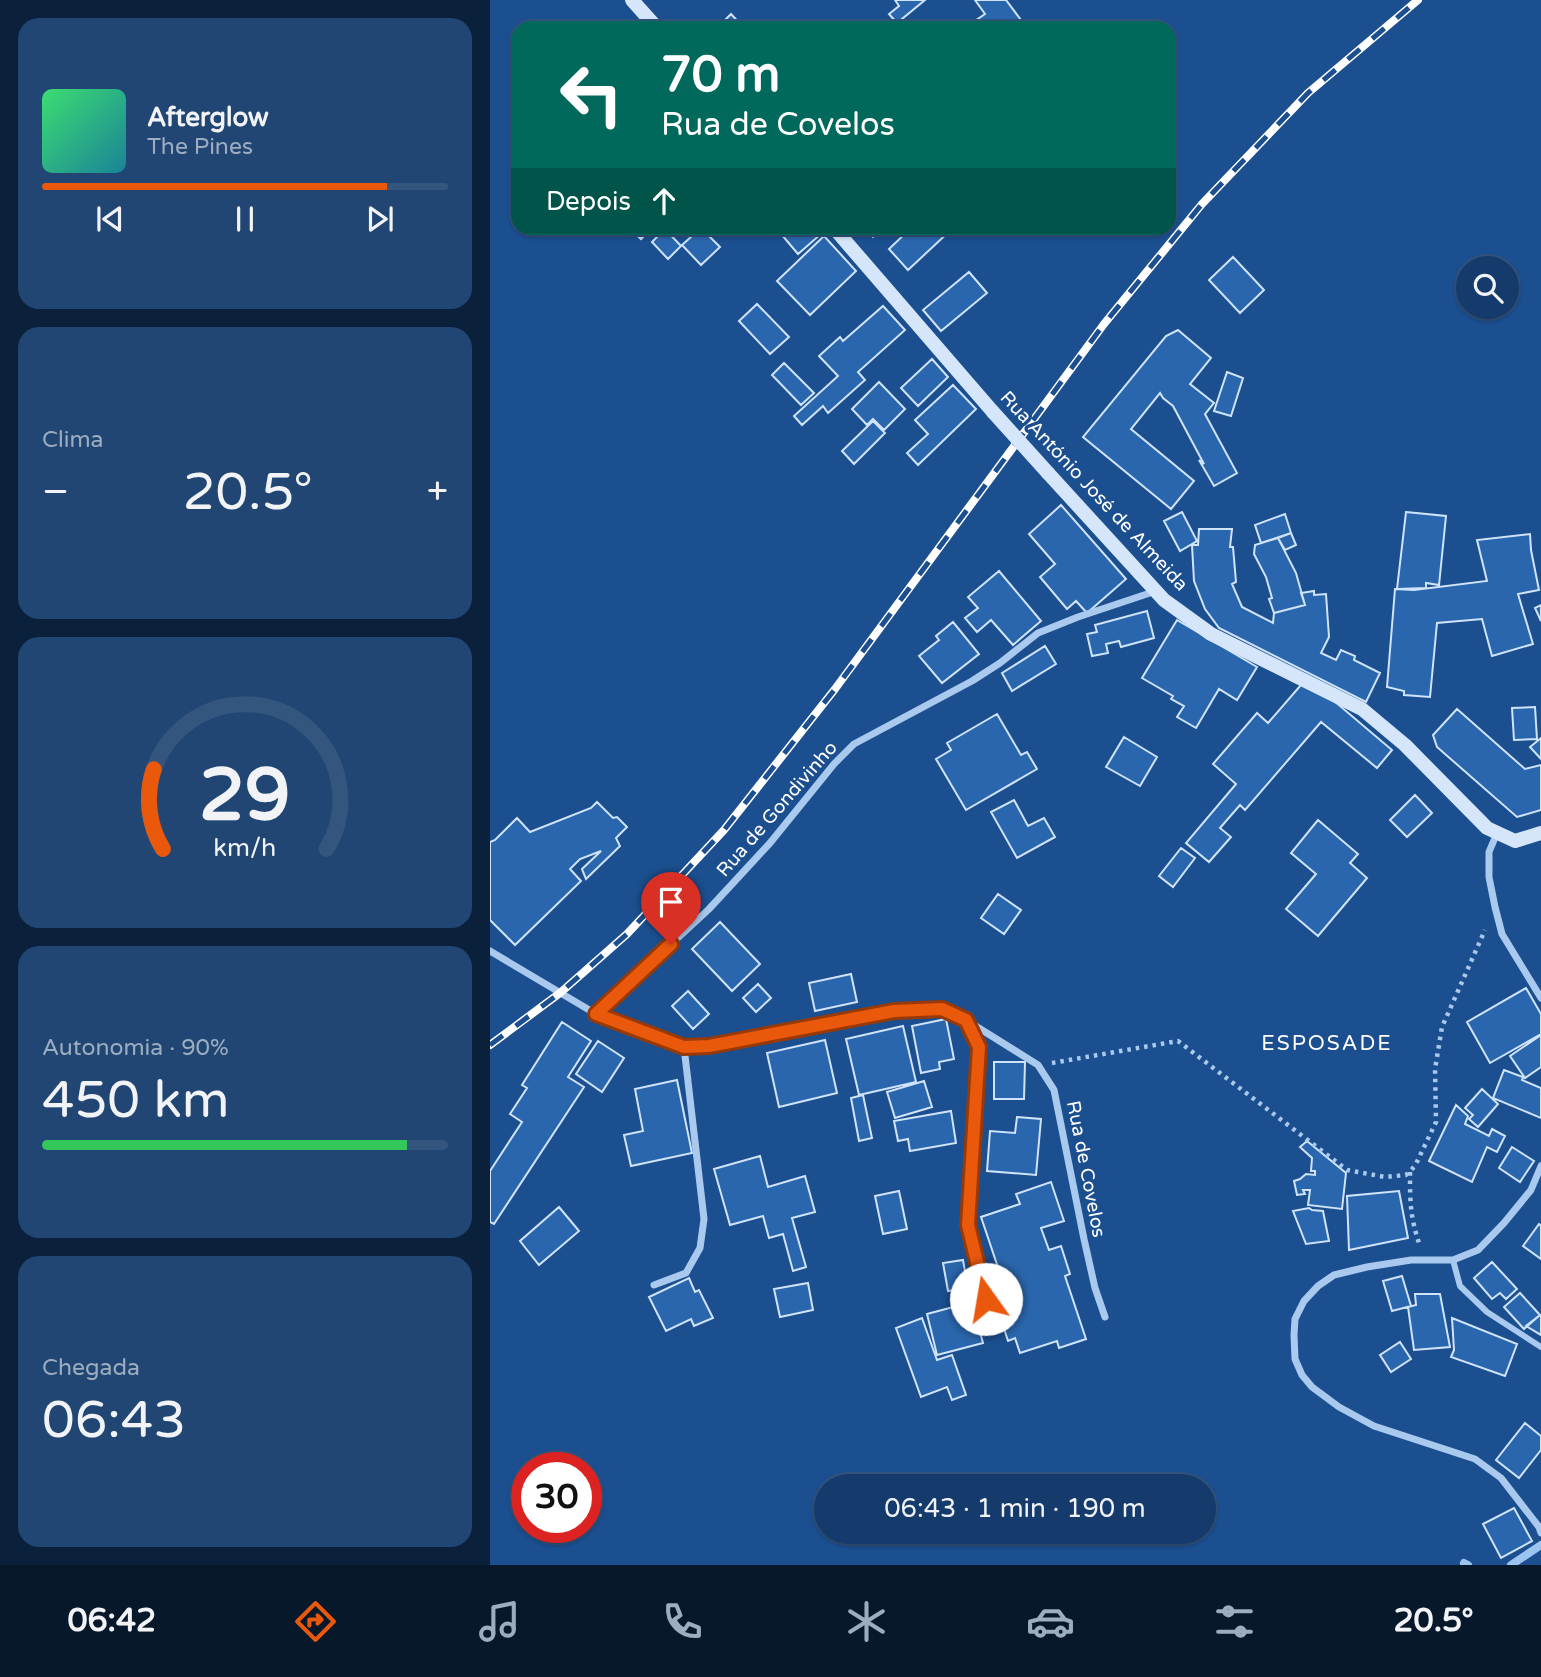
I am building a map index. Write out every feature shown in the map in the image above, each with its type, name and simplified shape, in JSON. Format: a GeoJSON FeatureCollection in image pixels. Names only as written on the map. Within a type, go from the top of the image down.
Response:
{"type":"FeatureCollection","features":[{"type":"Feature","properties":{"kind":"main road"},"geometry":{"type":"LineString","coordinates":[[632,0],[651,21]]}},
{"type":"Feature","properties":{"kind":"main road","name":"Rua António José de Almeida"},"geometry":{"type":"LineString","coordinates":[[840,235],[993,412],[1164,600],[1211,634],[1362,709],[1405,745],[1487,828],[1497,833]]}},
{"type":"Feature","properties":{"kind":"main road"},"geometry":{"type":"LineString","coordinates":[[1497,833],[1515,841],[1541,833]]}},
{"type":"Feature","properties":{"kind":"street","name":"Rua de Gondivinho"},"geometry":{"type":"LineString","coordinates":[[596,1014],[709,909],[770,843],[834,764],[855,744],[972,681],[1038,633],[1156,591]]}},
{"type":"Feature","properties":{"kind":"street"},"geometry":{"type":"LineString","coordinates":[[1497,833],[1489,852],[1489,877],[1494,907],[1502,934],[1541,998]]}},
{"type":"Feature","properties":{"kind":"street"},"geometry":{"type":"LineString","coordinates":[[490,951],[596,1014],[684,1047],[704,1219],[700,1248],[686,1273],[654,1285]]}},
{"type":"Feature","properties":{"kind":"street","name":"Rua de Covelos"},"geometry":{"type":"LineString","coordinates":[[684,1047],[709,1046],[894,1011],[942,1009],[966,1020],[1038,1065],[1054,1090],[1095,1288],[1105,1317]]}},
{"type":"Feature","properties":{"kind":"street"},"geometry":{"type":"LineString","coordinates":[[966,1020],[979,1047],[968,1225],[992,1323]]}},
{"type":"Feature","properties":{"kind":"street"},"geometry":{"type":"LineString","coordinates":[[1540,1530],[1502,1478],[1475,1459],[1374,1426],[1312,1387],[1302,1375],[1295,1359],[1295,1319],[1304,1301],[1318,1286],[1334,1275],[1411,1260],[1453,1260],[1478,1250],[1531,1190],[1541,1166]]}},
{"type":"Feature","properties":{"kind":"street"},"geometry":{"type":"LineString","coordinates":[[1453,1260],[1460,1286],[1469,1295],[1487,1312],[1541,1347]]}},
{"type":"Feature","properties":{"kind":"path"},"geometry":{"type":"LineString","coordinates":[[1038,1065],[1178,1041],[1347,1170],[1385,1177],[1406,1175],[1415,1167],[1436,1122],[1435,1069],[1442,1027],[1494,907]]}},
{"type":"Feature","properties":{"kind":"path"},"geometry":{"type":"LineString","coordinates":[[1410,1171],[1410,1208],[1424,1260]]}},
{"type":"Feature","properties":{"kind":"building"},"geometry":{"type":"Polygon","coordinates":[[[895,0],[925,0],[899,21],[895,21],[889,14],[899,6],[895,0]]]}},
{"type":"Feature","properties":{"kind":"building"},"geometry":{"type":"Polygon","coordinates":[[[975,0],[1006,0],[1022,21],[975,21],[985,14],[975,0]]]}},
{"type":"Feature","properties":{"kind":"building"},"geometry":{"type":"Polygon","coordinates":[[[731,14],[738,21],[724,21],[731,14]]]}},
{"type":"Feature","properties":{"kind":"building"},"geometry":{"type":"Polygon","coordinates":[[[659,235],[671,235],[681,246],[668,259],[652,242],[659,235]]]}},
{"type":"Feature","properties":{"kind":"building"},"geometry":{"type":"Polygon","coordinates":[[[693,235],[708,235],[720,247],[701,265],[682,245],[693,235]]]}},
{"type":"Feature","properties":{"kind":"building"},"geometry":{"type":"Polygon","coordinates":[[[782,235],[820,235],[798,254],[782,235]]]}},
{"type":"Feature","properties":{"kind":"building"},"geometry":{"type":"Polygon","coordinates":[[[904,235],[946,235],[908,270],[889,249],[904,235]]]}},
{"type":"Feature","properties":{"kind":"building"},"geometry":{"type":"Polygon","coordinates":[[[824,236],[856,271],[810,315],[777,281],[824,236]]]}},
{"type":"Feature","properties":{"kind":"building"},"geometry":{"type":"Polygon","coordinates":[[[1233,257],[1264,290],[1240,313],[1209,280],[1233,257]]]}},
{"type":"Feature","properties":{"kind":"building"},"geometry":{"type":"Polygon","coordinates":[[[969,272],[987,293],[941,331],[923,310],[969,272]]]}},
{"type":"Feature","properties":{"kind":"building"},"geometry":{"type":"Polygon","coordinates":[[[757,304],[789,337],[770,354],[739,321],[757,304]]]}},
{"type":"Feature","properties":{"kind":"building"},"geometry":{"type":"Polygon","coordinates":[[[883,306],[905,330],[858,372],[865,380],[828,413],[823,406],[802,425],[794,416],[838,376],[819,356],[840,337],[843,341],[883,306]]]}},
{"type":"Feature","properties":{"kind":"building"},"geometry":{"type":"Polygon","coordinates":[[[1178,330],[1211,358],[1190,384],[1214,403],[1205,414],[1237,473],[1214,486],[1173,406],[1160,393],[1131,429],[1194,481],[1171,509],[1083,437],[1166,336],[1178,330]]]}},
{"type":"Feature","properties":{"kind":"building"},"geometry":{"type":"Polygon","coordinates":[[[932,359],[948,377],[918,406],[901,388],[932,359]]]}},
{"type":"Feature","properties":{"kind":"building"},"geometry":{"type":"Polygon","coordinates":[[[784,363],[814,393],[801,405],[772,375],[784,363]]]}},
{"type":"Feature","properties":{"kind":"building"},"geometry":{"type":"Polygon","coordinates":[[[1227,372],[1243,378],[1231,416],[1214,411],[1227,372]]]}},
{"type":"Feature","properties":{"kind":"building"},"geometry":{"type":"Polygon","coordinates":[[[879,382],[905,409],[884,430],[873,419],[867,425],[852,409],[879,382]]]}},
{"type":"Feature","properties":{"kind":"building"},"geometry":{"type":"Polygon","coordinates":[[[953,385],[976,409],[918,465],[907,453],[928,434],[915,420],[953,385]]]}},
{"type":"Feature","properties":{"kind":"building"},"geometry":{"type":"Polygon","coordinates":[[[873,421],[885,433],[854,464],[842,451],[873,421]]]}},
{"type":"Feature","properties":{"kind":"building"},"geometry":{"type":"Polygon","coordinates":[[[1061,505],[1126,579],[1087,613],[1076,601],[1067,609],[1040,577],[1055,564],[1029,534],[1061,505]]]}},
{"type":"Feature","properties":{"kind":"building"},"geometry":{"type":"Polygon","coordinates":[[[1182,512],[1197,541],[1180,551],[1164,521],[1182,512]]]}},
{"type":"Feature","properties":{"kind":"building"},"geometry":{"type":"Polygon","coordinates":[[[1406,512],[1446,516],[1439,585],[1426,583],[1426,588],[1397,589],[1406,512]]]}},
{"type":"Feature","properties":{"kind":"building"},"geometry":{"type":"Polygon","coordinates":[[[1285,514],[1291,533],[1261,543],[1255,525],[1285,514]]]}},
{"type":"Feature","properties":{"kind":"building"},"geometry":{"type":"Polygon","coordinates":[[[1199,529],[1232,529],[1230,547],[1233,547],[1236,582],[1232,584],[1242,607],[1273,623],[1274,613],[1305,605],[1301,593],[1314,591],[1314,595],[1326,594],[1329,637],[1321,653],[1336,660],[1341,650],[1380,673],[1366,702],[1219,628],[1205,609],[1194,581],[1192,545],[1198,545],[1199,529]]]}},
{"type":"Feature","properties":{"kind":"building"},"geometry":{"type":"Polygon","coordinates":[[[1291,533],[1296,545],[1285,550],[1278,538],[1291,533]]]}},
{"type":"Feature","properties":{"kind":"building"},"geometry":{"type":"Polygon","coordinates":[[[1530,534],[1539,590],[1518,594],[1533,644],[1492,656],[1482,619],[1437,623],[1430,697],[1404,695],[1404,691],[1387,687],[1395,589],[1414,590],[1487,581],[1477,540],[1530,534]]]}},
{"type":"Feature","properties":{"kind":"building"},"geometry":{"type":"Polygon","coordinates":[[[1278,538],[1296,573],[1305,605],[1274,613],[1266,577],[1254,554],[1255,545],[1278,538]]]}},
{"type":"Feature","properties":{"kind":"building"},"geometry":{"type":"Polygon","coordinates":[[[999,571],[1041,621],[1013,645],[991,620],[977,632],[965,618],[978,608],[968,597],[999,571]]]}},
{"type":"Feature","properties":{"kind":"building"},"geometry":{"type":"Polygon","coordinates":[[[1541,605],[1541,621],[1535,608],[1541,605]]]}},
{"type":"Feature","properties":{"kind":"building"},"geometry":{"type":"Polygon","coordinates":[[[1147,611],[1154,638],[1121,647],[1119,641],[1106,644],[1108,653],[1092,656],[1087,634],[1097,632],[1095,625],[1147,611]]]}},
{"type":"Feature","properties":{"kind":"building"},"geometry":{"type":"Polygon","coordinates":[[[1177,620],[1257,667],[1237,700],[1219,689],[1196,728],[1177,717],[1184,706],[1171,699],[1173,696],[1142,678],[1177,620]]]}},
{"type":"Feature","properties":{"kind":"building"},"geometry":{"type":"Polygon","coordinates":[[[953,622],[979,654],[942,683],[919,656],[939,640],[936,636],[953,622]]]}},
{"type":"Feature","properties":{"kind":"building"},"geometry":{"type":"Polygon","coordinates":[[[1045,646],[1056,664],[1012,691],[1002,673],[1045,646]]]}},
{"type":"Feature","properties":{"kind":"building"},"geometry":{"type":"Polygon","coordinates":[[[1307,678],[1392,750],[1377,768],[1321,722],[1245,810],[1240,805],[1220,828],[1231,837],[1209,862],[1186,843],[1236,784],[1213,764],[1257,713],[1268,723],[1307,678]]]}},
{"type":"Feature","properties":{"kind":"building"},"geometry":{"type":"Polygon","coordinates":[[[1535,707],[1537,739],[1514,740],[1512,708],[1535,707]]]}},
{"type":"Feature","properties":{"kind":"building"},"geometry":{"type":"Polygon","coordinates":[[[1457,709],[1525,769],[1541,765],[1541,810],[1517,817],[1437,747],[1433,735],[1457,709]]]}},
{"type":"Feature","properties":{"kind":"building"},"geometry":{"type":"Polygon","coordinates":[[[997,714],[1021,755],[1027,752],[1037,769],[966,810],[936,759],[951,750],[947,743],[997,714]]]}},
{"type":"Feature","properties":{"kind":"building"},"geometry":{"type":"Polygon","coordinates":[[[1124,737],[1157,757],[1140,786],[1106,767],[1124,737]]]}},
{"type":"Feature","properties":{"kind":"building"},"geometry":{"type":"Polygon","coordinates":[[[1541,738],[1541,759],[1530,747],[1541,738]]]}},
{"type":"Feature","properties":{"kind":"building"},"geometry":{"type":"Polygon","coordinates":[[[1415,795],[1432,813],[1407,837],[1390,820],[1415,795]]]}},
{"type":"Feature","properties":{"kind":"building"},"geometry":{"type":"Polygon","coordinates":[[[1014,800],[1028,826],[1044,818],[1055,837],[1017,858],[991,812],[1014,800]]]}},
{"type":"Feature","properties":{"kind":"building"},"geometry":{"type":"Polygon","coordinates":[[[597,802],[627,827],[616,838],[620,846],[586,879],[582,869],[601,851],[580,859],[570,869],[581,881],[515,945],[490,920],[490,842],[517,818],[530,832],[591,808],[597,802]]]}},
{"type":"Feature","properties":{"kind":"building"},"geometry":{"type":"Polygon","coordinates":[[[1318,820],[1358,854],[1350,863],[1367,878],[1318,936],[1286,909],[1316,874],[1291,853],[1318,820]]]}},
{"type":"Feature","properties":{"kind":"building"},"geometry":{"type":"Polygon","coordinates":[[[1181,848],[1195,858],[1173,887],[1159,876],[1181,848]]]}},
{"type":"Feature","properties":{"kind":"building"},"geometry":{"type":"Polygon","coordinates":[[[998,894],[1021,910],[1004,934],[981,918],[998,894]]]}},
{"type":"Feature","properties":{"kind":"building"},"geometry":{"type":"Polygon","coordinates":[[[720,922],[760,964],[732,991],[692,949],[720,922]]]}},
{"type":"Feature","properties":{"kind":"building"},"geometry":{"type":"Polygon","coordinates":[[[851,974],[857,1002],[815,1011],[809,983],[851,974]]]}},
{"type":"Feature","properties":{"kind":"building"},"geometry":{"type":"Polygon","coordinates":[[[758,984],[771,998],[756,1012],[743,998],[758,984]]]}},
{"type":"Feature","properties":{"kind":"building"},"geometry":{"type":"Polygon","coordinates":[[[1526,988],[1541,1014],[1541,1034],[1490,1063],[1467,1022],[1526,988]]]}},
{"type":"Feature","properties":{"kind":"building"},"geometry":{"type":"Polygon","coordinates":[[[688,991],[709,1014],[693,1029],[672,1006],[688,991]]]}},
{"type":"Feature","properties":{"kind":"building"},"geometry":{"type":"Polygon","coordinates":[[[946,1019],[954,1059],[939,1062],[940,1069],[921,1073],[912,1026],[946,1019]]]}},
{"type":"Feature","properties":{"kind":"building"},"geometry":{"type":"Polygon","coordinates":[[[562,1022],[591,1041],[568,1077],[584,1087],[494,1224],[490,1222],[490,1171],[522,1122],[510,1114],[527,1088],[522,1085],[562,1022]]]}},
{"type":"Feature","properties":{"kind":"building"},"geometry":{"type":"Polygon","coordinates":[[[903,1026],[916,1082],[859,1095],[846,1039],[903,1026]]]}},
{"type":"Feature","properties":{"kind":"building"},"geometry":{"type":"Polygon","coordinates":[[[1541,1035],[1541,1067],[1525,1078],[1510,1056],[1541,1035]]]}},
{"type":"Feature","properties":{"kind":"building"},"geometry":{"type":"Polygon","coordinates":[[[825,1040],[837,1093],[779,1107],[767,1053],[825,1040]]]}},
{"type":"Feature","properties":{"kind":"building"},"geometry":{"type":"Polygon","coordinates":[[[598,1041],[624,1058],[602,1092],[576,1074],[598,1041]]]}},
{"type":"Feature","properties":{"kind":"building"},"geometry":{"type":"Polygon","coordinates":[[[994,1062],[1025,1062],[1024,1099],[994,1099],[994,1062]]]}},
{"type":"Feature","properties":{"kind":"building"},"geometry":{"type":"Polygon","coordinates":[[[1504,1070],[1541,1088],[1541,1118],[1493,1098],[1504,1070]]]}},
{"type":"Feature","properties":{"kind":"building"},"geometry":{"type":"Polygon","coordinates":[[[677,1080],[692,1153],[631,1166],[624,1135],[643,1131],[635,1089],[677,1080]]]}},
{"type":"Feature","properties":{"kind":"building"},"geometry":{"type":"Polygon","coordinates":[[[924,1081],[932,1107],[895,1118],[887,1092],[924,1081]]]}},
{"type":"Feature","properties":{"kind":"building"},"geometry":{"type":"Polygon","coordinates":[[[1482,1089],[1498,1104],[1478,1127],[1469,1119],[1473,1115],[1465,1108],[1482,1089]]]}},
{"type":"Feature","properties":{"kind":"building"},"geometry":{"type":"Polygon","coordinates":[[[863,1095],[872,1138],[859,1141],[851,1098],[863,1095]]]}},
{"type":"Feature","properties":{"kind":"building"},"geometry":{"type":"Polygon","coordinates":[[[1456,1105],[1468,1116],[1465,1124],[1489,1136],[1492,1129],[1505,1136],[1497,1152],[1487,1147],[1472,1182],[1429,1161],[1456,1105]]]}},
{"type":"Feature","properties":{"kind":"building"},"geometry":{"type":"Polygon","coordinates":[[[951,1111],[956,1143],[910,1151],[908,1139],[898,1141],[894,1121],[951,1111]]]}},
{"type":"Feature","properties":{"kind":"building"},"geometry":{"type":"Polygon","coordinates":[[[1017,1117],[1041,1119],[1036,1175],[987,1171],[990,1131],[1015,1133],[1017,1117]]]}},
{"type":"Feature","properties":{"kind":"building"},"geometry":{"type":"Polygon","coordinates":[[[1307,1141],[1346,1173],[1342,1209],[1308,1205],[1310,1190],[1303,1190],[1305,1194],[1297,1195],[1294,1181],[1306,1174],[1315,1175],[1315,1171],[1311,1171],[1312,1158],[1300,1147],[1307,1141]]]}},
{"type":"Feature","properties":{"kind":"building"},"geometry":{"type":"Polygon","coordinates":[[[1512,1147],[1534,1161],[1520,1182],[1499,1168],[1512,1147]]]}},
{"type":"Feature","properties":{"kind":"building"},"geometry":{"type":"Polygon","coordinates":[[[760,1156],[768,1187],[805,1176],[815,1212],[792,1218],[806,1267],[793,1271],[783,1234],[769,1238],[763,1216],[730,1225],[714,1169],[760,1156]]]}},
{"type":"Feature","properties":{"kind":"building"},"geometry":{"type":"Polygon","coordinates":[[[1051,1182],[1064,1221],[1041,1228],[1049,1250],[1061,1246],[1070,1274],[1065,1276],[1086,1339],[1059,1348],[1057,1341],[1020,1353],[1015,1338],[1008,1341],[1000,1316],[1013,1312],[981,1217],[1020,1204],[1016,1194],[1051,1182]]]}},
{"type":"Feature","properties":{"kind":"building"},"geometry":{"type":"Polygon","coordinates":[[[899,1191],[907,1229],[883,1234],[875,1196],[899,1191]]]}},
{"type":"Feature","properties":{"kind":"building"},"geometry":{"type":"Polygon","coordinates":[[[1399,1191],[1408,1238],[1349,1250],[1347,1196],[1399,1191]]]}},
{"type":"Feature","properties":{"kind":"building"},"geometry":{"type":"Polygon","coordinates":[[[559,1207],[579,1231],[539,1265],[520,1241],[559,1207]]]}},
{"type":"Feature","properties":{"kind":"building"},"geometry":{"type":"Polygon","coordinates":[[[1309,1208],[1323,1211],[1329,1241],[1306,1244],[1293,1211],[1309,1208]]]}},
{"type":"Feature","properties":{"kind":"building"},"geometry":{"type":"Polygon","coordinates":[[[1539,1224],[1541,1226],[1541,1259],[1523,1246],[1539,1224]]]}},
{"type":"Feature","properties":{"kind":"building"},"geometry":{"type":"Polygon","coordinates":[[[963,1260],[968,1288],[948,1291],[943,1263],[963,1260]]]}},
{"type":"Feature","properties":{"kind":"building"},"geometry":{"type":"Polygon","coordinates":[[[1492,1262],[1517,1289],[1506,1299],[1500,1293],[1492,1299],[1474,1278],[1492,1262]]]}},
{"type":"Feature","properties":{"kind":"building"},"geometry":{"type":"Polygon","coordinates":[[[1402,1276],[1411,1306],[1392,1311],[1383,1281],[1402,1276]]]}},
{"type":"Feature","properties":{"kind":"building"},"geometry":{"type":"Polygon","coordinates":[[[689,1278],[695,1292],[699,1290],[713,1318],[694,1326],[691,1319],[666,1331],[649,1297],[689,1278]]]}},
{"type":"Feature","properties":{"kind":"building"},"geometry":{"type":"Polygon","coordinates":[[[808,1283],[813,1310],[780,1317],[774,1289],[808,1283]]]}},
{"type":"Feature","properties":{"kind":"building"},"geometry":{"type":"Polygon","coordinates":[[[1520,1293],[1540,1315],[1524,1329],[1504,1307],[1520,1293]]]}},
{"type":"Feature","properties":{"kind":"building"},"geometry":{"type":"Polygon","coordinates":[[[1415,1294],[1440,1294],[1450,1347],[1414,1350],[1408,1307],[1416,1305],[1415,1294]]]}},
{"type":"Feature","properties":{"kind":"building"},"geometry":{"type":"Polygon","coordinates":[[[972,1302],[983,1343],[937,1355],[927,1314],[972,1302]]]}},
{"type":"Feature","properties":{"kind":"building"},"geometry":{"type":"Polygon","coordinates":[[[1541,1316],[1541,1335],[1526,1326],[1541,1316]]]}},
{"type":"Feature","properties":{"kind":"building"},"geometry":{"type":"Polygon","coordinates":[[[922,1318],[937,1360],[952,1355],[966,1395],[952,1400],[947,1387],[921,1397],[896,1328],[922,1318]]]}},
{"type":"Feature","properties":{"kind":"building"},"geometry":{"type":"Polygon","coordinates":[[[1452,1318],[1517,1344],[1505,1376],[1451,1357],[1454,1350],[1452,1318]]]}},
{"type":"Feature","properties":{"kind":"building"},"geometry":{"type":"Polygon","coordinates":[[[1400,1342],[1411,1359],[1391,1372],[1380,1355],[1400,1342]]]}},
{"type":"Feature","properties":{"kind":"building"},"geometry":{"type":"Polygon","coordinates":[[[1525,1423],[1541,1436],[1541,1450],[1519,1478],[1496,1460],[1525,1423]]]}},
{"type":"Feature","properties":{"kind":"building"},"geometry":{"type":"Polygon","coordinates":[[[1514,1508],[1532,1541],[1501,1558],[1483,1524],[1514,1508]]]}},
{"type":"Feature","properties":{"kind":"waterway"},"geometry":{"type":"LineString","coordinates":[[1511,1565],[1541,1545]]}},
{"type":"Feature","properties":{"kind":"waterway"},"geometry":{"type":"LineString","coordinates":[[1464,1563],[1468,1565]]}},
{"type":"Feature","properties":{"kind":"railway"},"geometry":{"type":"LineString","coordinates":[[490,1045],[560,993],[627,934],[724,830],[835,689],[1104,324],[1202,204],[1308,93],[1418,0]]}},
{"type":"Feature","properties":{"kind":"district","name":"ESPOSADE"},"geometry":{"type":"Point","coordinates":[1327,1043]}},
{"type":"Feature","properties":{"kind":"route"},"geometry":{"type":"LineString","coordinates":[[671,944],[596,1014],[684,1047],[709,1046],[894,1011],[942,1009],[966,1020],[979,1047],[968,1225],[986,1299]]}}]}
